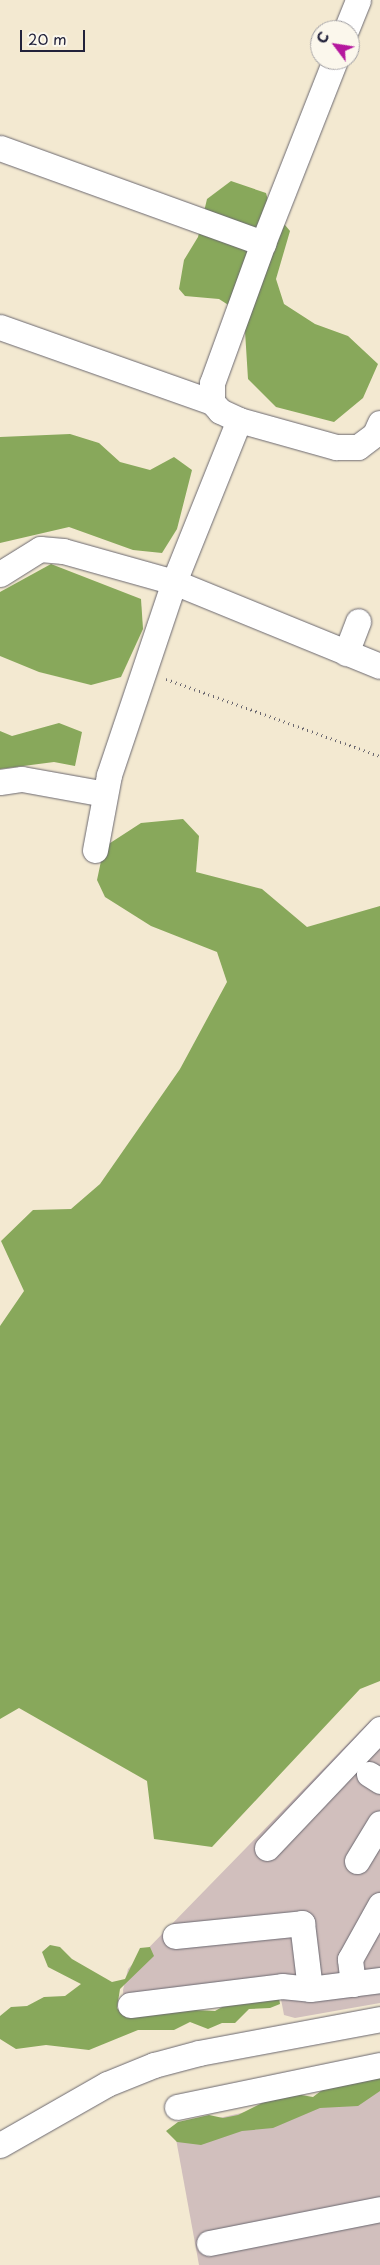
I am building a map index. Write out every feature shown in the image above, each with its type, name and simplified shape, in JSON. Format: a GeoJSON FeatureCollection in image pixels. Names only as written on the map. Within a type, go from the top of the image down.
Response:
{"type":"FeatureCollection","features":[{"type":"Feature","properties":{"kind":"street"},"geometry":{"type":"LineString","coordinates":[[350,20],[358,0]]}},
{"type":"Feature","properties":{"kind":"street"},"geometry":{"type":"LineString","coordinates":[[212,402],[212,383],[263,243],[331,70]]}},
{"type":"Feature","properties":{"kind":"street"},"geometry":{"type":"LineString","coordinates":[[0,148],[263,243]]}},
{"type":"Feature","properties":{"kind":"street"},"geometry":{"type":"LineString","coordinates":[[0,327],[212,402],[220,412],[239,420],[336,447],[358,447],[375,434],[380,423]]}},
{"type":"Feature","properties":{"kind":"street"},"geometry":{"type":"LineString","coordinates":[[95,850],[106,794],[144,671],[174,582],[239,420]]}},
{"type":"Feature","properties":{"kind":"street"},"geometry":{"type":"LineString","coordinates":[[0,574],[40,549],[63,551],[174,582],[380,666]]}},
{"type":"Feature","properties":{"kind":"street"},"geometry":{"type":"LineString","coordinates":[[346,653],[358,622]]}},
{"type":"Feature","properties":{"kind":"street"},"geometry":{"type":"LineString","coordinates":[[0,782],[22,779],[106,794]]}},
{"type":"Feature","properties":{"kind":"street"},"geometry":{"type":"LineString","coordinates":[[267,1848],[380,1729]]}},
{"type":"Feature","properties":{"kind":"street"},"geometry":{"type":"LineString","coordinates":[[357,1861],[380,1823]]}},
{"type":"Feature","properties":{"kind":"street"},"geometry":{"type":"LineString","coordinates":[[353,1984],[350,1959],[380,1905]]}},
{"type":"Feature","properties":{"kind":"street"},"geometry":{"type":"LineString","coordinates":[[174,1936],[302,1923],[310,1989]]}},
{"type":"Feature","properties":{"kind":"street"},"geometry":{"type":"LineString","coordinates":[[130,2005],[282,1986],[310,1989],[380,1980]]}},
{"type":"Feature","properties":{"kind":"street"},"geometry":{"type":"LineString","coordinates":[[0,2145],[107,2084],[154,2065],[199,2053],[380,2019]]}},
{"type":"Feature","properties":{"kind":"street"},"geometry":{"type":"LineString","coordinates":[[177,2107],[380,2066]]}},
{"type":"Feature","properties":{"kind":"street"},"geometry":{"type":"LineString","coordinates":[[209,2243],[380,2209]]}},
{"type":"Feature","properties":{"kind":"path"},"geometry":{"type":"LineString","coordinates":[[144,671],[380,756]]}},
{"type":"Feature","properties":{"kind":"shaded area"},"geometry":{"type":"Polygon","coordinates":[[[371,1720],[380,1735],[380,2003],[295,2018],[284,2015],[280,1994],[125,2018],[123,1990],[128,1969],[371,1720]]]}},
{"type":"Feature","properties":{"kind":"shaded area"},"geometry":{"type":"Polygon","coordinates":[[[380,2082],[380,2265],[199,2265],[174,2128],[380,2082]]]}},
{"type":"Feature","properties":{"kind":"green space"},"geometry":{"type":"Polygon","coordinates":[[[231,181],[266,193],[270,207],[290,231],[276,279],[284,304],[315,324],[348,336],[378,364],[363,398],[334,422],[276,407],[248,379],[244,315],[219,299],[185,296],[179,289],[184,260],[198,237],[207,199],[231,181]]]}},
{"type":"Feature","properties":{"kind":"green space"},"geometry":{"type":"Polygon","coordinates":[[[70,434],[99,443],[120,462],[150,470],[174,457],[192,470],[177,529],[162,553],[133,550],[69,527],[0,543],[0,437],[70,434]]]}},
{"type":"Feature","properties":{"kind":"green space"},"geometry":{"type":"Polygon","coordinates":[[[51,564],[141,599],[143,629],[121,677],[91,685],[39,672],[0,656],[0,592],[51,564]]]}},
{"type":"Feature","properties":{"kind":"green space"},"geometry":{"type":"Polygon","coordinates":[[[59,723],[82,732],[75,766],[54,762],[0,769],[0,731],[12,736],[59,723]]]}},
{"type":"Feature","properties":{"kind":"green space"},"geometry":{"type":"Polygon","coordinates":[[[183,819],[199,836],[196,872],[262,889],[307,927],[380,906],[380,1681],[360,1689],[212,1847],[154,1839],[147,1781],[19,1708],[0,1719],[0,1326],[24,1291],[1,1241],[33,1210],[71,1209],[100,1184],[180,1069],[227,982],[217,952],[151,926],[105,897],[97,880],[104,847],[141,823],[183,819]]]}},
{"type":"Feature","properties":{"kind":"green space"},"geometry":{"type":"Polygon","coordinates":[[[50,1945],[60,1947],[72,1959],[112,1982],[125,1979],[140,1948],[150,1947],[154,1956],[120,1989],[117,2008],[120,2012],[180,2004],[194,2010],[215,2011],[233,2001],[278,1992],[280,2004],[270,2008],[249,2009],[235,2023],[222,2023],[208,2029],[190,2022],[174,2030],[138,2030],[89,2050],[46,2045],[16,2049],[0,2039],[0,2016],[11,2007],[27,2006],[44,1997],[65,1996],[81,1984],[48,1967],[42,1952],[50,1945]]]}},
{"type":"Feature","properties":{"kind":"green space"},"geometry":{"type":"Polygon","coordinates":[[[380,2075],[380,2091],[358,2106],[320,2108],[273,2128],[242,2131],[201,2145],[177,2142],[166,2131],[178,2122],[209,2115],[223,2118],[238,2115],[284,2092],[313,2097],[330,2084],[380,2075]]]}}]}
